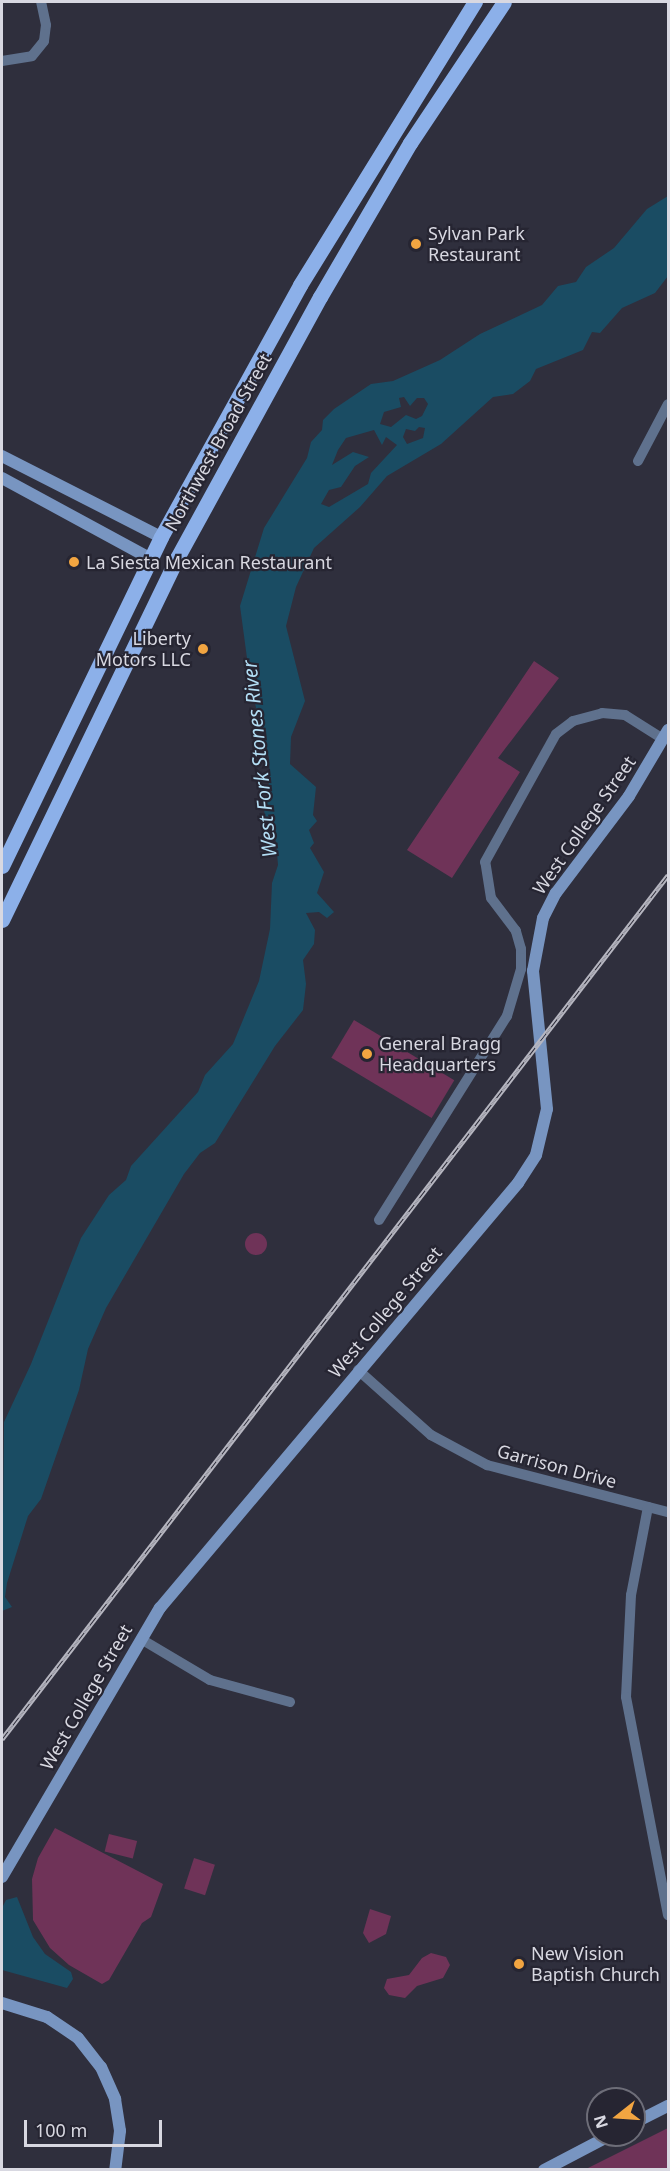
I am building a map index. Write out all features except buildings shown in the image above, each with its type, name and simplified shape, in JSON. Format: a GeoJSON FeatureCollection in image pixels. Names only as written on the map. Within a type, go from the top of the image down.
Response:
{"type":"FeatureCollection","features":[{"type":"Feature","properties":{"kind":"main road","name":"Northwest Broad Street"},"geometry":{"type":"LineString","coordinates":[[3,864],[161,537],[300,285],[392,133],[476,2]]}},
{"type":"Feature","properties":{"kind":"main road","name":"Northwest Broad Street"},"geometry":{"type":"LineString","coordinates":[[2,920],[177,558],[320,297],[410,143],[504,2]]}},
{"type":"Feature","properties":{"kind":"main road"},"geometry":{"type":"LineString","coordinates":[[392,133],[410,143]]}},
{"type":"Feature","properties":{"kind":"main road"},"geometry":{"type":"LineString","coordinates":[[300,285],[320,297]]}},
{"type":"Feature","properties":{"kind":"main road"},"geometry":{"type":"LineString","coordinates":[[161,537],[177,558]]}},
{"type":"Feature","properties":{"kind":"main road"},"geometry":{"type":"LineString","coordinates":[[151,560],[177,558]]}},
{"type":"Feature","properties":{"kind":"main road"},"geometry":{"type":"LineString","coordinates":[[43,781],[64,791]]}},
{"type":"Feature","properties":{"kind":"main road"},"geometry":{"type":"LineString","coordinates":[[3,864],[24,873]]}},
{"type":"Feature","properties":{"kind":"street"},"geometry":{"type":"LineString","coordinates":[[2,61],[32,56],[44,41],[46,25],[41,2]]}},
{"type":"Feature","properties":{"kind":"street"},"geometry":{"type":"LineString","coordinates":[[638,461],[669,404]]}},
{"type":"Feature","properties":{"kind":"street"},"geometry":{"type":"LineString","coordinates":[[2,456],[161,537]]}},
{"type":"Feature","properties":{"kind":"street"},"geometry":{"type":"LineString","coordinates":[[2,478],[151,560]]}},
{"type":"Feature","properties":{"kind":"street"},"geometry":{"type":"LineString","coordinates":[[380,1220],[507,1016],[521,969],[521,950],[516,931],[491,898],[485,862],[556,734],[573,720],[602,713],[625,715],[666,735]]}},
{"type":"Feature","properties":{"kind":"street","name":"West College Street"},"geometry":{"type":"LineString","coordinates":[[2,1877],[141,1639],[183,1577],[518,1183],[536,1155],[547,1109],[533,971],[543,918],[556,893],[629,796],[666,735]]}},
{"type":"Feature","properties":{"kind":"street","name":"Garrison Drive"},"geometry":{"type":"LineString","coordinates":[[358,1371],[431,1435],[487,1465],[669,1512]]}},
{"type":"Feature","properties":{"kind":"street"},"geometry":{"type":"LineString","coordinates":[[648,1507],[631,1595],[626,1697],[669,1915]]}},
{"type":"Feature","properties":{"kind":"street"},"geometry":{"type":"LineString","coordinates":[[141,1639],[210,1680],[290,1702]]}},
{"type":"Feature","properties":{"kind":"street"},"geometry":{"type":"LineString","coordinates":[[2,2003],[47,2017],[78,2038],[101,2067],[115,2099],[120,2131],[115,2169]]}},
{"type":"Feature","properties":{"kind":"street"},"geometry":{"type":"LineString","coordinates":[[646,2118],[669,2106]]}},
{"type":"Feature","properties":{"kind":"street"},"geometry":{"type":"LineString","coordinates":[[544,2169],[587,2147]]}},
{"type":"Feature","properties":{"kind":"shaded area"},"geometry":{"type":"Polygon","coordinates":[[[534,661],[559,678],[498,758],[520,772],[452,878],[407,850],[534,661]]]}},
{"type":"Feature","properties":{"kind":"shaded area"},"geometry":{"type":"Polygon","coordinates":[[[354,1020],[454,1080],[432,1118],[331,1058],[354,1020]]]}},
{"type":"Feature","properties":{"kind":"shaded area"},"geometry":{"type":"Polygon","coordinates":[[[256,1233],[264,1236],[267,1244],[264,1252],[256,1255],[248,1252],[245,1244],[248,1236],[256,1233]]]}},
{"type":"Feature","properties":{"kind":"shaded area"},"geometry":{"type":"Polygon","coordinates":[[[55,1828],[163,1884],[151,1917],[142,1923],[109,1980],[102,1984],[69,1965],[50,1948],[33,1920],[32,1879],[38,1858],[55,1828]]]}},
{"type":"Feature","properties":{"kind":"shaded area"},"geometry":{"type":"Polygon","coordinates":[[[109,1834],[137,1841],[133,1858],[105,1851],[109,1834]]]}},
{"type":"Feature","properties":{"kind":"shaded area"},"geometry":{"type":"Polygon","coordinates":[[[194,1858],[215,1865],[205,1895],[184,1888],[194,1858]]]}},
{"type":"Feature","properties":{"kind":"shaded area"},"geometry":{"type":"Polygon","coordinates":[[[370,1909],[391,1916],[386,1934],[369,1943],[363,1933],[370,1909]]]}},
{"type":"Feature","properties":{"kind":"shaded area"},"geometry":{"type":"Polygon","coordinates":[[[431,1953],[446,1957],[450,1965],[443,1978],[417,1986],[405,1998],[389,1995],[384,1988],[387,1979],[409,1975],[422,1958],[431,1953]]]}},
{"type":"Feature","properties":{"kind":"shaded area"},"geometry":{"type":"Polygon","coordinates":[[[668,2128],[668,2169],[586,2169],[630,2147],[646,2147],[646,2139],[668,2128]]]}},
{"type":"Feature","properties":{"kind":"water"},"geometry":{"type":"Polygon","coordinates":[[[668,196],[668,276],[655,293],[622,308],[600,333],[592,332],[583,350],[536,369],[530,381],[513,394],[493,397],[441,444],[387,476],[360,507],[314,548],[296,587],[286,626],[305,701],[291,737],[290,764],[316,787],[313,815],[317,821],[309,830],[314,843],[310,848],[324,872],[317,893],[334,912],[327,918],[319,912],[306,913],[315,930],[314,944],[303,960],[306,984],[303,1010],[275,1046],[215,1143],[200,1153],[184,1174],[106,1308],[88,1349],[79,1390],[41,1499],[28,1516],[7,1583],[5,1597],[12,1607],[2,1611],[4,1422],[31,1364],[81,1238],[109,1195],[126,1180],[131,1166],[198,1092],[205,1075],[233,1044],[259,981],[270,929],[272,883],[278,865],[276,841],[267,832],[264,809],[270,777],[269,758],[251,688],[240,606],[264,528],[307,458],[311,442],[322,430],[323,420],[334,409],[371,384],[393,381],[440,360],[480,334],[542,305],[558,286],[576,282],[586,267],[614,248],[647,209],[668,196]],[[404,397],[399,398],[401,407],[384,412],[380,424],[391,427],[406,415],[416,419],[422,416],[428,404],[424,398],[417,398],[410,406],[404,397]],[[419,427],[415,431],[406,429],[403,437],[407,444],[423,438],[425,428],[419,427]],[[374,430],[346,438],[332,465],[353,452],[369,457],[355,466],[341,487],[329,490],[321,504],[329,507],[368,484],[371,473],[397,445],[386,437],[382,445],[374,430]]]}},
{"type":"Feature","properties":{"kind":"water"},"geometry":{"type":"Polygon","coordinates":[[[17,1897],[33,1937],[45,1954],[71,1972],[73,1979],[67,1988],[2,1970],[2,1908],[6,1900],[17,1897]]]}},
{"type":"Feature","properties":{"kind":"railway"},"geometry":{"type":"LineString","coordinates":[[2,1739],[668,875]]}},
{"type":"Feature","properties":{"kind":"place","name":"Sylvan Park Restaurant"},"geometry":{"type":"Point","coordinates":[416,244]}},
{"type":"Feature","properties":{"kind":"place","name":"La Siesta Mexican Restaurant"},"geometry":{"type":"Point","coordinates":[74,562]}},
{"type":"Feature","properties":{"kind":"place","name":"Liberty Motors LLC"},"geometry":{"type":"Point","coordinates":[203,649]}},
{"type":"Feature","properties":{"kind":"place","name":"General Bragg Headquarters"},"geometry":{"type":"Point","coordinates":[367,1054]}},
{"type":"Feature","properties":{"kind":"place","name":"New Vision Baptish Church"},"geometry":{"type":"Point","coordinates":[519,1964]}},
{"type":"Feature","properties":{"kind":"water label","name":"West Fork Stones River"},"geometry":{"type":"Point","coordinates":[259,759]}}]}
